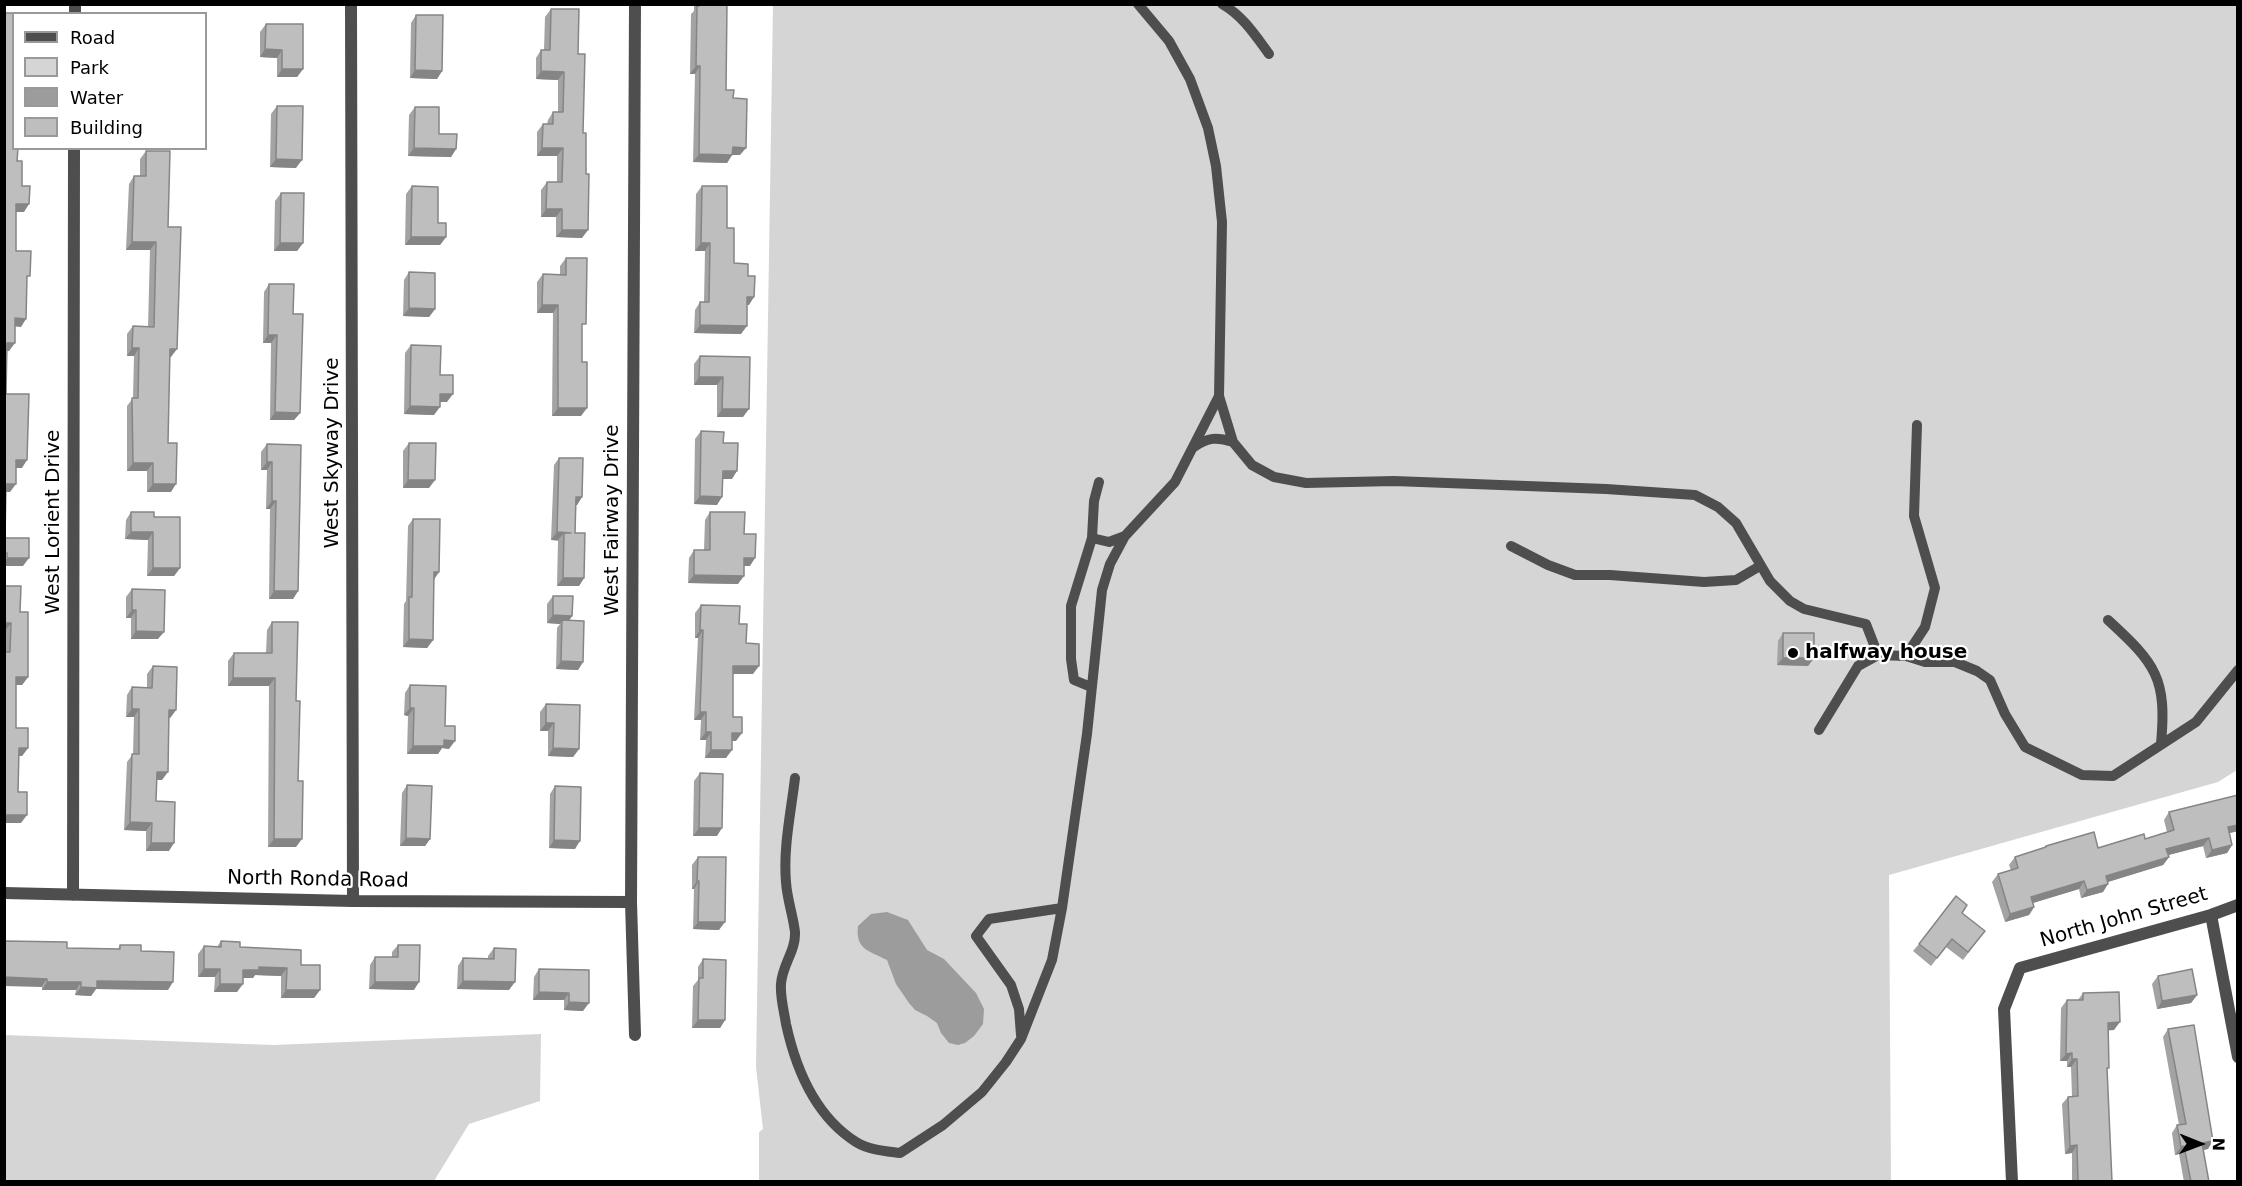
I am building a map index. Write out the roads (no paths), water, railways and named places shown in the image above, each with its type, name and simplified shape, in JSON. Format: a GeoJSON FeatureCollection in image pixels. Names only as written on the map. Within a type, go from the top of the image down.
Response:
{"type":"FeatureCollection","features":[{"type":"Feature","properties":{"kind":"street","name":"West Skyway Drive"},"geometry":{"type":"LineString","coordinates":[[351,4],[353,901]]}},
{"type":"Feature","properties":{"kind":"street","name":"West Fairway Drive"},"geometry":{"type":"LineString","coordinates":[[635,4],[631,902],[635,1035]]}},
{"type":"Feature","properties":{"kind":"street","name":"West Lorient Drive"},"geometry":{"type":"LineString","coordinates":[[73,895],[74,150]]}},
{"type":"Feature","properties":{"kind":"street","name":"North Ronda Road"},"geometry":{"type":"LineString","coordinates":[[4,894],[353,901],[631,902]]}},
{"type":"Feature","properties":{"kind":"street","name":"North John Street"},"geometry":{"type":"LineString","coordinates":[[2012,1182],[2004,1009],[2020,968],[2211,915],[2238,905]]}},
{"type":"Feature","properties":{"kind":"street"},"geometry":{"type":"LineString","coordinates":[[2211,915],[2238,1057]]}},
{"type":"Feature","properties":{"kind":"lane"},"geometry":{"type":"LineString","coordinates":[[1138,4],[1168,41],[1190,79],[1208,128],[1216,166],[1222,222],[1219,396],[1233,442],[1252,465],[1274,477],[1306,483],[1394,481],[1695,495],[1718,507],[1736,523],[1770,581],[1790,601],[1804,609],[1866,624],[1878,655]]}},
{"type":"Feature","properties":{"kind":"lane"},"geometry":{"type":"LineString","coordinates":[[1222,4],[1248,24],[1269,54]]}},
{"type":"Feature","properties":{"kind":"lane"},"geometry":{"type":"LineString","coordinates":[[795,778],[788,828],[786,883],[795,931],[794,945],[784,968],[781,984],[791,1047],[807,1089],[840,1130],[858,1143],[879,1151],[900,1153],[943,1125],[981,1092],[1021,1040],[1052,960],[1062,908],[1087,734],[1102,590],[1110,564],[1125,537],[1175,482],[1219,396]]}},
{"type":"Feature","properties":{"kind":"lane"},"geometry":{"type":"LineString","coordinates":[[1906,656],[1925,627],[1935,588],[1914,516],[1917,425]]}},
{"type":"Feature","properties":{"kind":"lane"},"geometry":{"type":"LineString","coordinates":[[1193,448],[1204,440],[1215,437],[1233,442]]}},
{"type":"Feature","properties":{"kind":"lane"},"geometry":{"type":"LineString","coordinates":[[1091,687],[1074,680],[1071,659],[1071,606],[1092,538],[1094,501],[1099,482]]}},
{"type":"Feature","properties":{"kind":"lane"},"geometry":{"type":"LineString","coordinates":[[1092,538],[1109,542],[1125,537]]}},
{"type":"Feature","properties":{"kind":"lane"},"geometry":{"type":"LineString","coordinates":[[1511,546],[1548,565],[1575,575],[1610,575],[1704,582],[1736,580],[1760,566]]}},
{"type":"Feature","properties":{"kind":"lane"},"geometry":{"type":"LineString","coordinates":[[2108,620],[2142,651],[2161,684],[2163,723],[2161,744]]}},
{"type":"Feature","properties":{"kind":"lane"},"geometry":{"type":"LineString","coordinates":[[1819,730],[1858,666],[1878,655],[1906,656],[1925,662],[1955,662],[1977,670],[1990,680],[2025,747],[2082,776],[2113,776],[2196,722],[2238,670]]}},
{"type":"Feature","properties":{"kind":"lane"},"geometry":{"type":"LineString","coordinates":[[1021,1040],[1020,1009],[1011,985],[976,936],[988,919],[1062,908]]}},
{"type":"Feature","properties":{"kind":"water"},"geometry":{"type":"Polygon","coordinates":[[[887,912],[908,920],[927,950],[944,959],[976,993],[984,1009],[983,1024],[965,1043],[958,1045],[949,1043],[937,1023],[915,1010],[909,1003],[896,984],[887,960],[861,945],[858,926],[871,914],[887,912]]]}},
{"type":"Feature","properties":{"kind":"place","name":"halfway house"},"geometry":{"type":"Point","coordinates":[1793,653]}}]}
